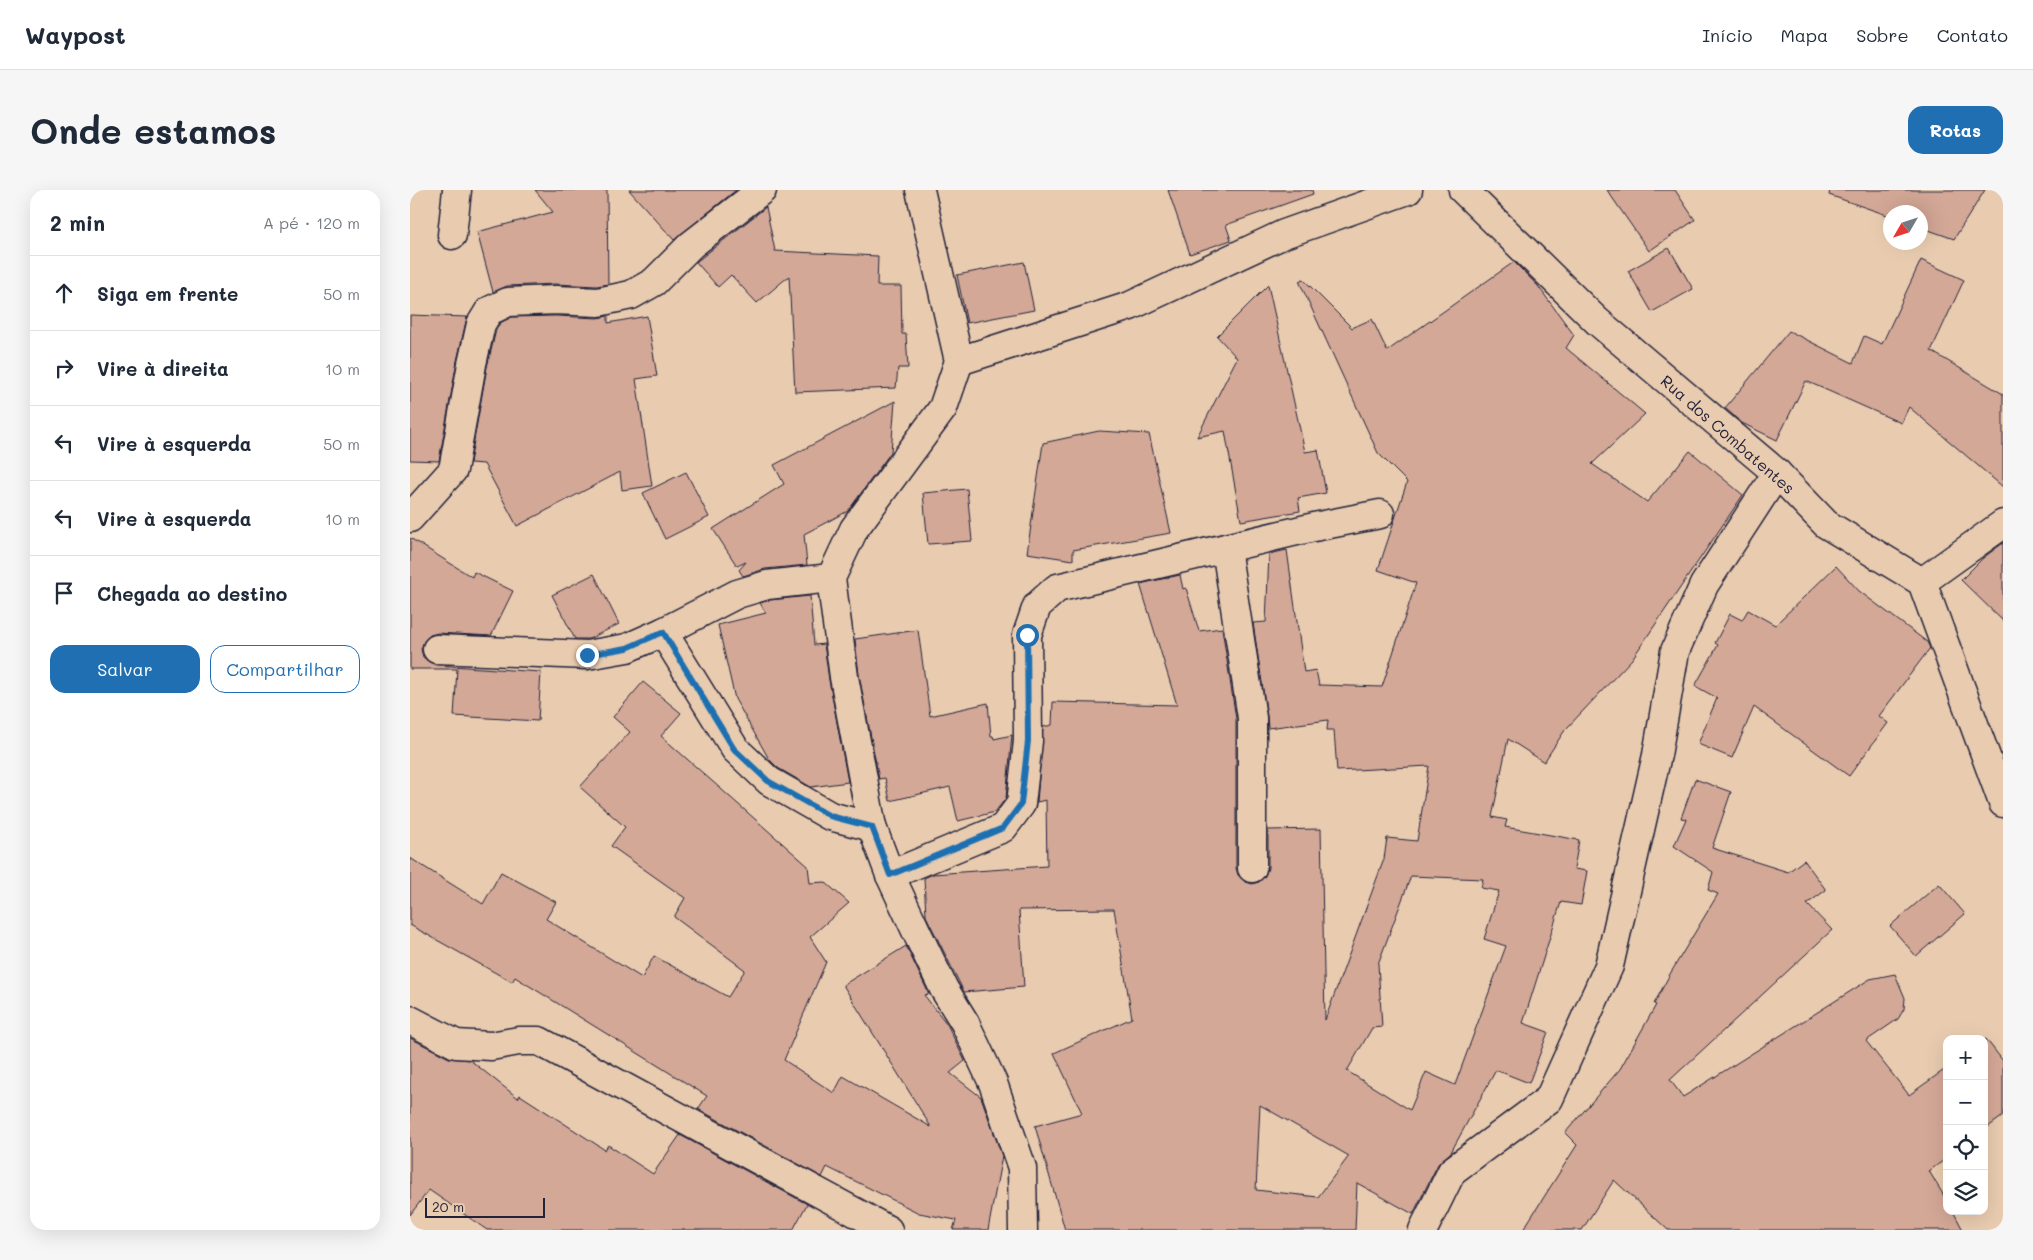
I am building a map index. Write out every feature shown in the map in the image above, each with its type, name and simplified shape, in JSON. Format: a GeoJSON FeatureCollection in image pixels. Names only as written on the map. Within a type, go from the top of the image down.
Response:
{"type":"FeatureCollection","features":[{"type":"Feature","properties":{"kind":"street"},"geometry":{"type":"LineString","coordinates":[[452,235],[457,190]]}},
{"type":"Feature","properties":{"kind":"street"},"geometry":{"type":"LineString","coordinates":[[410,518],[453,470],[480,324],[489,310],[508,302],[556,300],[598,302],[631,295],[654,282],[692,246],[762,190]]}},
{"type":"Feature","properties":{"kind":"street"},"geometry":{"type":"LineString","coordinates":[[920,190],[959,361],[943,408],[854,529],[831,578],[844,676],[872,827],[890,875],[944,989],[965,1023],[993,1084],[1022,1168],[1023,1230]]}},
{"type":"Feature","properties":{"kind":"street"},"geometry":{"type":"LineString","coordinates":[[959,361],[1130,306],[1284,234],[1408,190]]}},
{"type":"Feature","properties":{"kind":"street","name":"Rua dos Combatentes"},"geometry":{"type":"LineString","coordinates":[[1463,190],[1597,321],[1777,473],[1826,524],[1922,582]]}},
{"type":"Feature","properties":{"kind":"street"},"geometry":{"type":"LineString","coordinates":[[1423,1230],[1452,1171],[1549,1099],[1609,966],[1657,755],[1675,650],[1704,585],[1777,473]]}},
{"type":"Feature","properties":{"kind":"street"},"geometry":{"type":"LineString","coordinates":[[890,875],[1003,828],[1021,804],[1028,741],[1027,635],[1037,606],[1057,588],[1380,514]]}},
{"type":"Feature","properties":{"kind":"street"},"geometry":{"type":"LineString","coordinates":[[2003,524],[1922,582],[2003,803]]}},
{"type":"Feature","properties":{"kind":"street"},"geometry":{"type":"LineString","coordinates":[[1226,548],[1252,718],[1252,868]]}},
{"type":"Feature","properties":{"kind":"street"},"geometry":{"type":"LineString","coordinates":[[437,649],[587,655],[627,648],[663,632],[737,594],[767,585],[831,578]]}},
{"type":"Feature","properties":{"kind":"street"},"geometry":{"type":"LineString","coordinates":[[663,632],[734,749],[768,781],[830,816],[872,827]]}},
{"type":"Feature","properties":{"kind":"street"},"geometry":{"type":"LineString","coordinates":[[410,1020],[456,1044],[491,1046],[520,1041],[539,1042],[888,1230]]}},
{"type":"Feature","properties":{"kind":"building"},"geometry":{"type":"Polygon","coordinates":[[[535,190],[607,190],[608,284],[597,286],[555,284],[507,286],[493,292],[477,232],[553,212],[535,190]]]}},
{"type":"Feature","properties":{"kind":"building"},"geometry":{"type":"Polygon","coordinates":[[[629,190],[736,190],[674,240],[629,190]]]}},
{"type":"Feature","properties":{"kind":"building"},"geometry":{"type":"Polygon","coordinates":[[[1168,190],[1312,190],[1313,194],[1226,225],[1231,240],[1190,254],[1168,190]]]}},
{"type":"Feature","properties":{"kind":"building"},"geometry":{"type":"Polygon","coordinates":[[[1607,190],[1675,190],[1695,220],[1649,251],[1607,190]]]}},
{"type":"Feature","properties":{"kind":"building"},"geometry":{"type":"Polygon","coordinates":[[[1830,190],[1985,190],[1954,239],[1928,230],[1928,205],[1883,205],[1883,214],[1829,195],[1830,190]]]}},
{"type":"Feature","properties":{"kind":"building"},"geometry":{"type":"Polygon","coordinates":[[[766,207],[775,251],[878,256],[877,286],[901,286],[902,334],[906,334],[908,368],[898,368],[896,388],[795,392],[789,276],[757,303],[731,275],[718,287],[696,262],[766,207]]]}},
{"type":"Feature","properties":{"kind":"building"},"geometry":{"type":"Polygon","coordinates":[[[1669,248],[1693,289],[1652,312],[1628,271],[1669,248]]]}},
{"type":"Feature","properties":{"kind":"building"},"geometry":{"type":"Polygon","coordinates":[[[1921,260],[1964,280],[1931,351],[2003,394],[2003,487],[1909,407],[1901,423],[1806,381],[1777,440],[1742,423],[1725,408],[1789,331],[1853,363],[1864,336],[1882,344],[1921,260]]]}},
{"type":"Feature","properties":{"kind":"building"},"geometry":{"type":"Polygon","coordinates":[[[1024,262],[1034,310],[967,323],[957,275],[1024,262]]]}},
{"type":"Feature","properties":{"kind":"building"},"geometry":{"type":"Polygon","coordinates":[[[1514,262],[1538,286],[1574,335],[1566,348],[1645,414],[1592,464],[1647,502],[1690,451],[1743,495],[1632,659],[1565,730],[1544,762],[1508,739],[1492,817],[1507,820],[1505,827],[1579,840],[1574,869],[1587,871],[1581,905],[1561,902],[1523,1023],[1548,1032],[1529,1083],[1496,1070],[1451,1152],[1438,1164],[1413,1214],[1357,1183],[1355,1230],[1065,1230],[1035,1126],[1082,1113],[1054,1053],[1132,1018],[1114,909],[1019,910],[1024,987],[964,992],[926,916],[924,878],[933,874],[1047,866],[1046,800],[1037,802],[1043,727],[1052,725],[1053,702],[1177,705],[1140,584],[1180,575],[1183,589],[1186,588],[1199,631],[1222,628],[1236,719],[1236,868],[1238,875],[1244,881],[1252,884],[1259,882],[1265,876],[1268,868],[1268,830],[1321,829],[1325,1020],[1384,859],[1387,838],[1417,841],[1429,766],[1337,771],[1334,730],[1327,730],[1328,720],[1268,728],[1253,623],[1266,622],[1269,554],[1287,550],[1304,672],[1316,670],[1319,685],[1382,687],[1416,583],[1378,570],[1407,482],[1378,453],[1299,281],[1303,279],[1352,328],[1372,319],[1387,351],[1514,262]],[[1411,876],[1378,964],[1382,1027],[1372,1028],[1347,1071],[1410,1110],[1426,1072],[1455,1085],[1506,946],[1484,939],[1499,891],[1481,888],[1483,879],[1411,876]],[[1260,1105],[1256,1190],[1318,1197],[1349,1156],[1260,1105]]]}},
{"type":"Feature","properties":{"kind":"building"},"geometry":{"type":"Polygon","coordinates":[[[1268,285],[1305,452],[1318,450],[1326,493],[1298,498],[1300,511],[1241,521],[1225,431],[1197,437],[1237,358],[1217,336],[1268,285]]]}},
{"type":"Feature","properties":{"kind":"building"},"geometry":{"type":"Polygon","coordinates":[[[410,315],[467,317],[439,461],[410,460],[410,315]]]}},
{"type":"Feature","properties":{"kind":"building"},"geometry":{"type":"Polygon","coordinates":[[[556,316],[597,318],[608,316],[608,323],[647,316],[657,376],[636,379],[652,486],[622,490],[620,472],[517,526],[484,464],[470,463],[487,367],[496,330],[500,323],[512,317],[556,316]]]}},
{"type":"Feature","properties":{"kind":"building"},"geometry":{"type":"Polygon","coordinates":[[[895,401],[891,452],[848,511],[804,534],[807,565],[765,569],[743,576],[739,570],[746,562],[737,566],[713,529],[784,484],[774,465],[895,401]]]}},
{"type":"Feature","properties":{"kind":"building"},"geometry":{"type":"Polygon","coordinates":[[[1099,431],[1149,434],[1171,533],[1073,550],[1073,560],[1027,553],[1043,443],[1099,431]]]}},
{"type":"Feature","properties":{"kind":"building"},"geometry":{"type":"Polygon","coordinates":[[[686,472],[709,517],[665,539],[643,493],[686,472]]]}},
{"type":"Feature","properties":{"kind":"building"},"geometry":{"type":"Polygon","coordinates":[[[967,489],[972,541],[928,544],[923,493],[967,489]]]}},
{"type":"Feature","properties":{"kind":"building"},"geometry":{"type":"Polygon","coordinates":[[[410,538],[472,577],[474,572],[513,591],[491,636],[438,633],[430,635],[424,641],[421,649],[423,657],[436,665],[541,672],[538,721],[454,716],[457,669],[410,669],[410,538]]]}},
{"type":"Feature","properties":{"kind":"building"},"geometry":{"type":"Polygon","coordinates":[[[2003,543],[2003,621],[1961,580],[1983,558],[2003,543]]]}},
{"type":"Feature","properties":{"kind":"building"},"geometry":{"type":"Polygon","coordinates":[[[1836,566],[1859,591],[1927,642],[1930,648],[1879,716],[1888,723],[1849,776],[1754,707],[1732,758],[1698,744],[1717,698],[1695,686],[1718,645],[1715,643],[1730,614],[1742,620],[1748,610],[1775,625],[1836,566]]]}},
{"type":"Feature","properties":{"kind":"building"},"geometry":{"type":"Polygon","coordinates":[[[594,574],[619,624],[589,639],[575,639],[552,595],[594,574]]]}},
{"type":"Feature","properties":{"kind":"building"},"geometry":{"type":"Polygon","coordinates":[[[810,596],[814,645],[824,644],[848,782],[811,787],[778,768],[769,759],[735,699],[718,625],[766,613],[760,603],[770,600],[810,596]]]}},
{"type":"Feature","properties":{"kind":"building"},"geometry":{"type":"Polygon","coordinates":[[[918,630],[930,716],[988,703],[991,736],[994,739],[1012,735],[1006,798],[995,812],[958,821],[950,787],[890,801],[885,778],[879,779],[859,675],[855,639],[918,630]]]}},
{"type":"Feature","properties":{"kind":"building"},"geometry":{"type":"Polygon","coordinates":[[[643,682],[681,713],[661,736],[808,866],[810,883],[825,882],[849,903],[810,937],[826,962],[784,1060],[834,1093],[843,1076],[931,1127],[843,985],[906,946],[929,994],[924,995],[947,1024],[965,1061],[950,1073],[981,1097],[1002,1156],[988,1230],[953,1230],[956,1220],[919,1213],[827,1167],[822,1177],[698,1109],[707,1096],[515,977],[512,982],[410,925],[410,858],[483,904],[501,872],[556,902],[546,919],[642,978],[654,956],[728,997],[745,970],[674,917],[685,898],[611,846],[625,827],[580,787],[630,732],[613,717],[643,682]]]}},
{"type":"Feature","properties":{"kind":"building"},"geometry":{"type":"Polygon","coordinates":[[[1695,779],[1731,792],[1712,848],[1788,872],[1804,860],[1826,890],[1807,904],[1832,930],[1670,1080],[1683,1097],[1870,979],[1895,974],[1905,998],[1904,1009],[1898,1019],[1866,1041],[1909,1095],[1943,1071],[1943,1161],[1929,1171],[1943,1194],[1943,1215],[1955,1215],[1963,1230],[1668,1230],[1614,1180],[1582,1230],[1523,1230],[1577,1145],[1565,1133],[1620,1069],[1656,1005],[1654,1004],[1670,974],[1718,894],[1708,890],[1713,872],[1674,846],[1686,819],[1681,818],[1695,779]]]}},
{"type":"Feature","properties":{"kind":"building"},"geometry":{"type":"Polygon","coordinates":[[[1939,884],[1965,914],[1916,956],[1890,926],[1939,884]]]}},
{"type":"Feature","properties":{"kind":"building"},"geometry":{"type":"Polygon","coordinates":[[[410,1038],[449,1058],[470,1060],[518,1098],[520,1095],[605,1150],[608,1145],[653,1174],[680,1135],[807,1204],[793,1230],[487,1230],[429,1190],[410,1215],[410,1038]]]}},
{"type":"Feature","properties":{"kind":"building"},"geometry":{"type":"Polygon","coordinates":[[[1988,1042],[2003,1061],[2003,1116],[1988,1127],[1988,1042]]]}},
{"type":"Feature","properties":{"kind":"route"},"geometry":{"type":"LineString","coordinates":[[587,655],[627,648],[663,632],[734,749],[768,781],[787,793],[830,816],[872,827],[890,875],[1003,828],[1021,804],[1028,741],[1027,635]]}}]}
